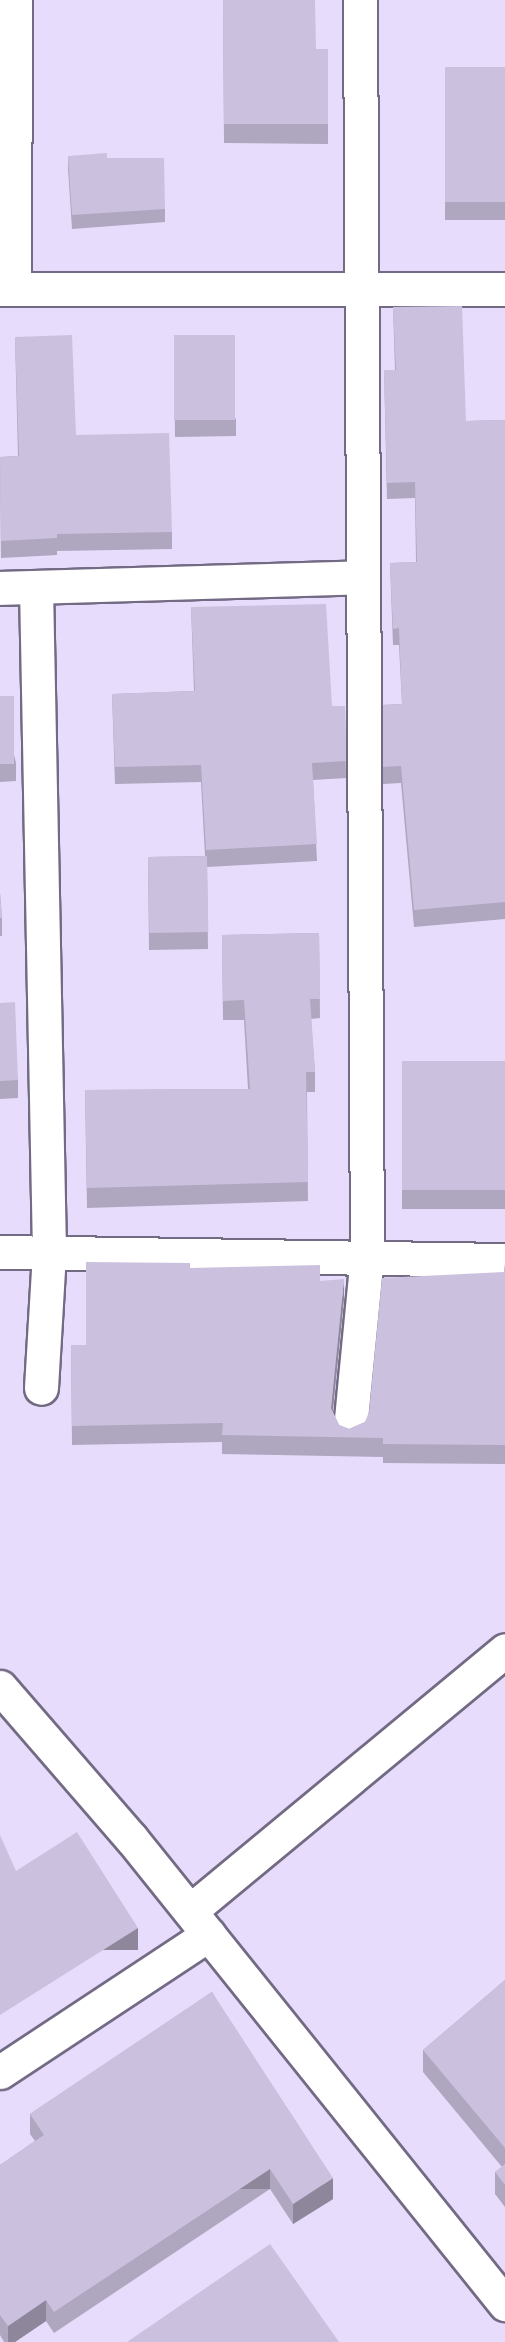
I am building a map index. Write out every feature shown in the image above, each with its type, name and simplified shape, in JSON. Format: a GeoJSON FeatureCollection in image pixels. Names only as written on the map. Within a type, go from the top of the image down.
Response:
{"type":"FeatureCollection","features":[{"type":"Feature","properties":{"kind":"street"},"geometry":{"type":"LineString","coordinates":[[15,0],[7,289],[505,290]]}},
{"type":"Feature","properties":{"kind":"street"},"geometry":{"type":"LineString","coordinates":[[350,1430],[367,1257],[360,0]]}},
{"type":"Feature","properties":{"kind":"street"},"geometry":{"type":"LineString","coordinates":[[0,588],[363,577]]}},
{"type":"Feature","properties":{"kind":"street"},"geometry":{"type":"LineString","coordinates":[[36,587],[49,1253],[41,1388]]}},
{"type":"Feature","properties":{"kind":"street"},"geometry":{"type":"LineString","coordinates":[[0,1252],[505,1260]]}},
{"type":"Feature","properties":{"kind":"street"},"geometry":{"type":"LineString","coordinates":[[0,2072],[199,1922],[505,1650]]}},
{"type":"Feature","properties":{"kind":"street"},"geometry":{"type":"LineString","coordinates":[[0,1687],[199,1922],[505,2304]]}},
{"type":"Feature","properties":{"kind":"building"},"geometry":{"type":"Polygon","coordinates":[[[223,0],[315,0],[316,49],[328,49],[328,124],[224,124],[223,0]]]}},
{"type":"Feature","properties":{"kind":"building"},"geometry":{"type":"Polygon","coordinates":[[[445,67],[505,67],[505,202],[445,202],[445,67]]]}},
{"type":"Feature","properties":{"kind":"building"},"geometry":{"type":"Polygon","coordinates":[[[107,153],[107,158],[164,158],[165,209],[72,215],[68,156],[107,153]]]}},
{"type":"Feature","properties":{"kind":"building"},"geometry":{"type":"Polygon","coordinates":[[[462,306],[466,421],[505,420],[505,902],[414,910],[401,766],[383,767],[383,705],[402,704],[399,628],[393,629],[390,563],[417,562],[415,482],[387,483],[384,370],[396,370],[393,307],[462,306]]]}},
{"type":"Feature","properties":{"kind":"building"},"geometry":{"type":"Polygon","coordinates":[[[72,335],[76,435],[169,433],[172,532],[57,534],[57,538],[1,541],[0,457],[19,456],[15,337],[72,335]]]}},
{"type":"Feature","properties":{"kind":"building"},"geometry":{"type":"Polygon","coordinates":[[[174,335],[235,335],[235,420],[174,420],[174,335]]]}},
{"type":"Feature","properties":{"kind":"building"},"geometry":{"type":"Polygon","coordinates":[[[326,604],[332,706],[345,706],[346,761],[312,763],[317,844],[206,850],[201,765],[115,767],[112,694],[195,691],[191,607],[326,604]]]}},
{"type":"Feature","properties":{"kind":"building"},"geometry":{"type":"Polygon","coordinates":[[[0,696],[14,696],[14,764],[0,764],[0,696]]]}},
{"type":"Feature","properties":{"kind":"building"},"geometry":{"type":"Polygon","coordinates":[[[207,856],[208,932],[149,933],[148,857],[207,856]]]}},
{"type":"Feature","properties":{"kind":"building"},"geometry":{"type":"Polygon","coordinates":[[[0,893],[2,918],[0,918],[0,893]]]}},
{"type":"Feature","properties":{"kind":"building"},"geometry":{"type":"Polygon","coordinates":[[[319,933],[320,999],[310,999],[315,1072],[306,1072],[308,1182],[87,1188],[85,1090],[250,1089],[244,1000],[223,1001],[222,935],[319,933]]]}},
{"type":"Feature","properties":{"kind":"building"},"geometry":{"type":"Polygon","coordinates":[[[15,1002],[18,1080],[0,1081],[0,1003],[15,1002]]]}},
{"type":"Feature","properties":{"kind":"building"},"geometry":{"type":"Polygon","coordinates":[[[402,1061],[505,1061],[505,1190],[402,1190],[402,1061]]]}},
{"type":"Feature","properties":{"kind":"building"},"geometry":{"type":"Polygon","coordinates":[[[86,1262],[190,1263],[190,1268],[320,1265],[320,1281],[344,1279],[331,1408],[339,1425],[349,1429],[365,1422],[369,1412],[382,1278],[504,1272],[505,1264],[505,1445],[383,1444],[383,1438],[222,1435],[223,1423],[72,1426],[71,1345],[86,1345],[86,1262]]]}},
{"type":"Feature","properties":{"kind":"building"},"geometry":{"type":"Polygon","coordinates":[[[77,1832],[138,1928],[0,2015],[0,1835],[16,1871],[77,1832]]]}},
{"type":"Feature","properties":{"kind":"building"},"geometry":{"type":"Polygon","coordinates":[[[505,1980],[505,2148],[423,2050],[505,1980]]]}},
{"type":"Feature","properties":{"kind":"building"},"geometry":{"type":"Polygon","coordinates":[[[212,1992],[333,2178],[293,2204],[270,2169],[54,2312],[46,2300],[8,2326],[0,2315],[0,2165],[44,2135],[30,2114],[212,1992]]]}},
{"type":"Feature","properties":{"kind":"building"},"geometry":{"type":"Polygon","coordinates":[[[505,2164],[505,2185],[495,2172],[505,2164]]]}},
{"type":"Feature","properties":{"kind":"building"},"geometry":{"type":"Polygon","coordinates":[[[270,2244],[339,2342],[127,2342],[270,2244]]]}}]}
